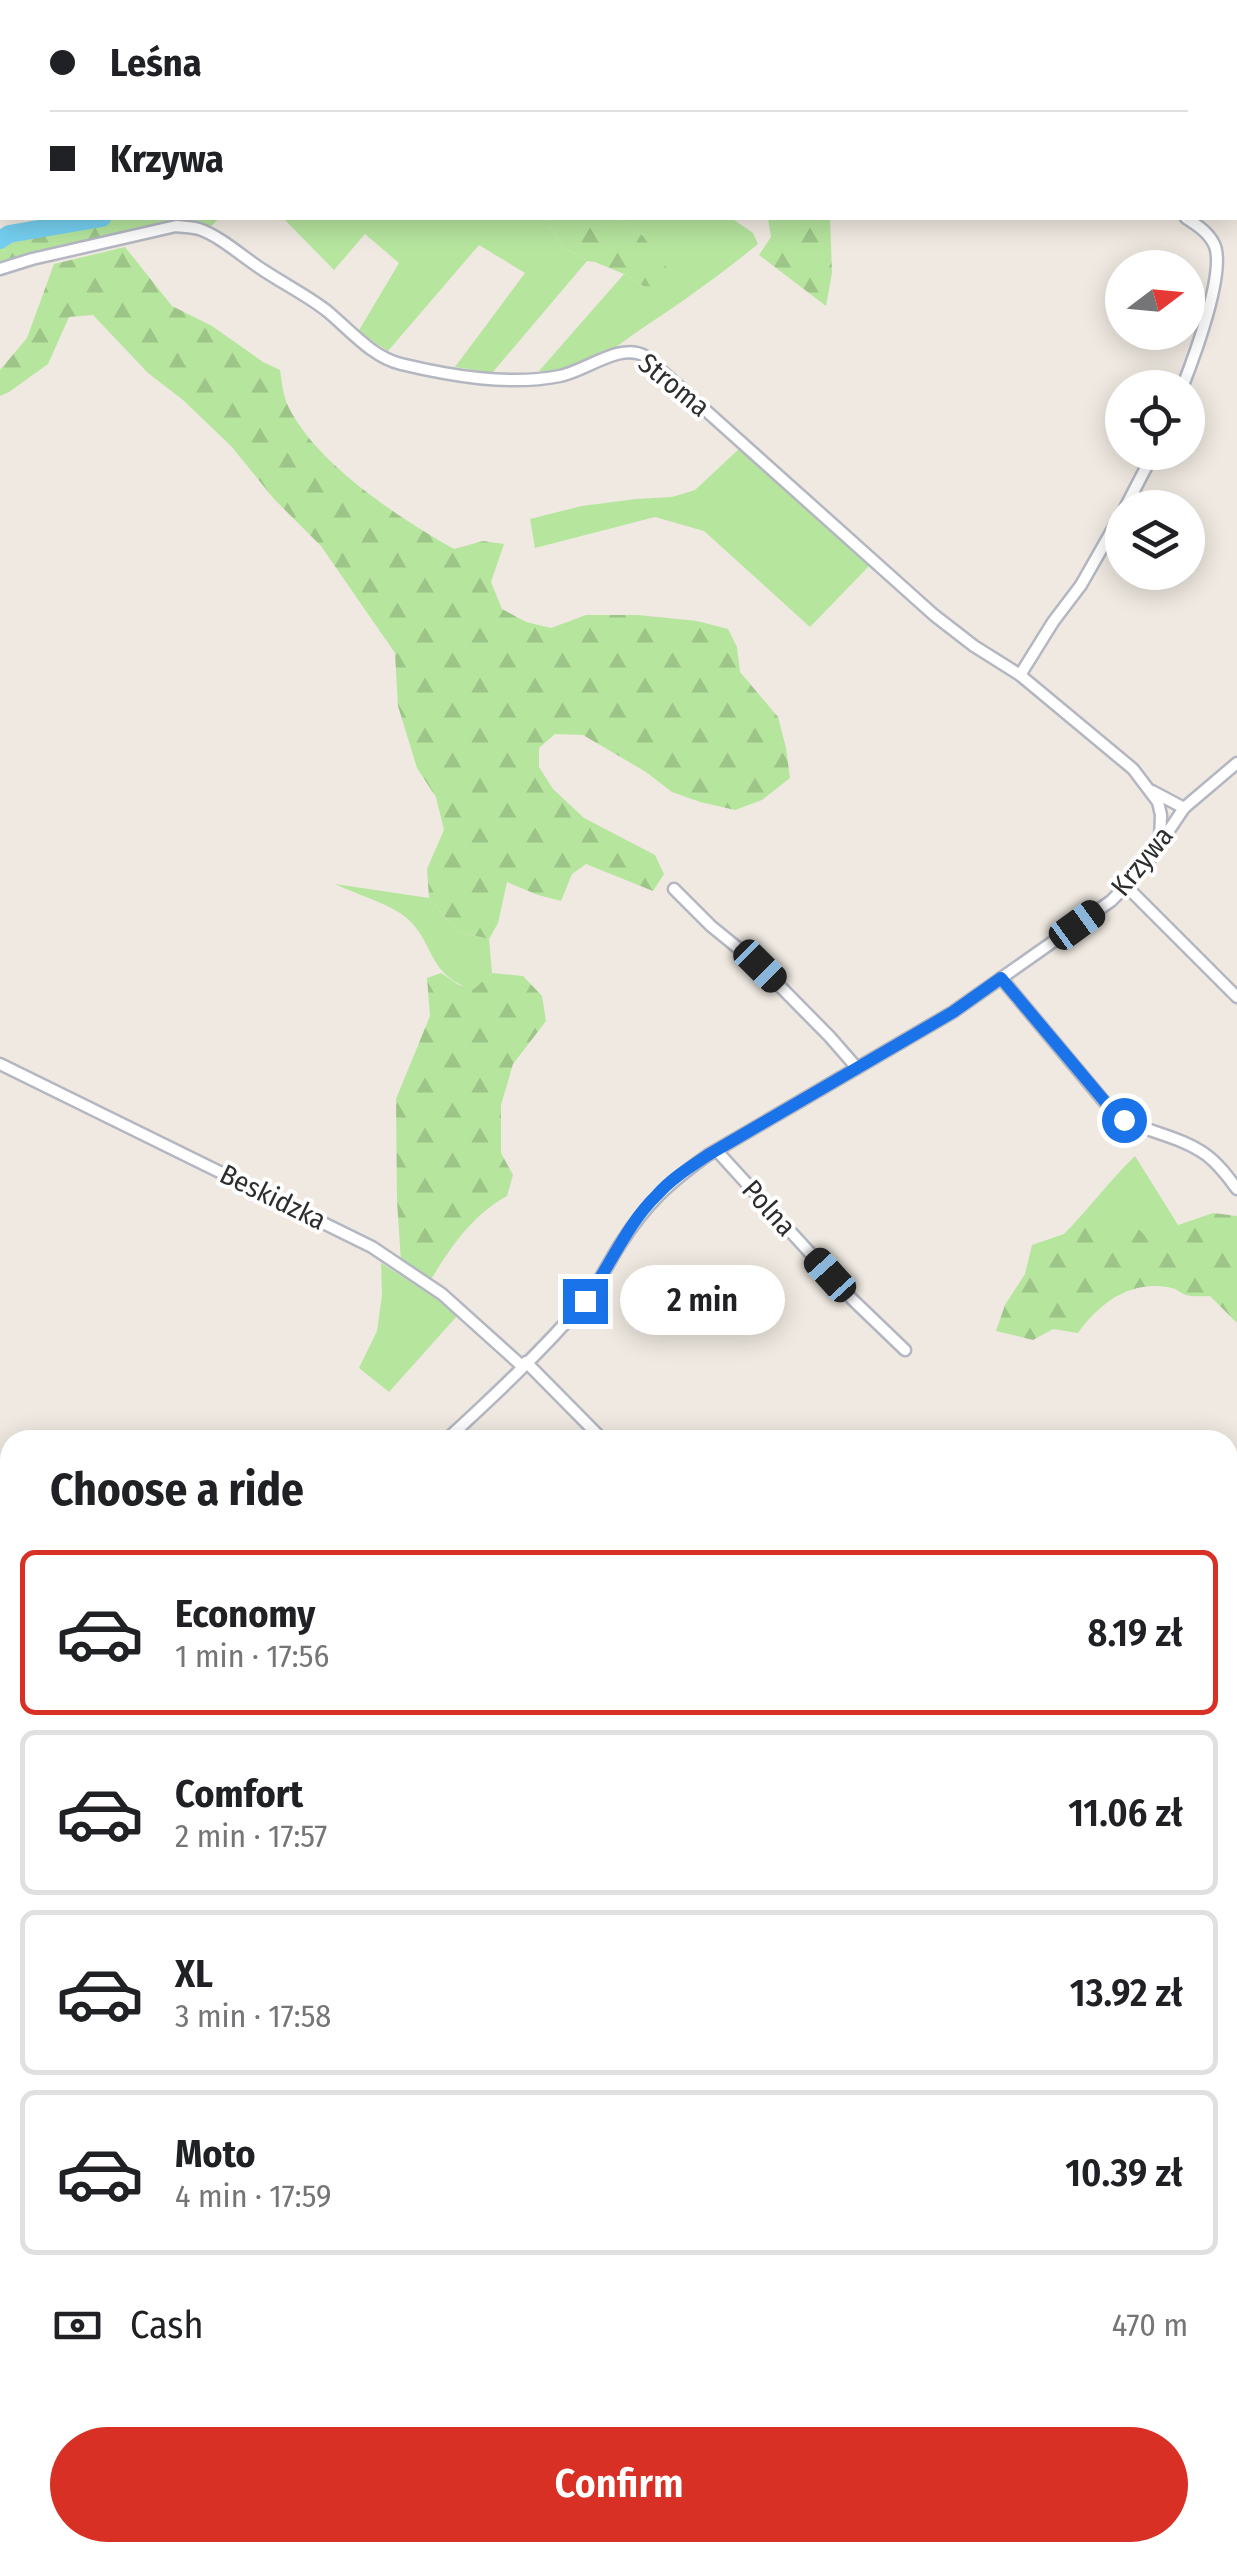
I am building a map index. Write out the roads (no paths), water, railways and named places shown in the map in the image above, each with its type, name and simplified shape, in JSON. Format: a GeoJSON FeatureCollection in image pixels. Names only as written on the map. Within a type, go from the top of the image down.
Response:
{"type":"FeatureCollection","features":[{"type":"Feature","properties":{"kind":"street"},"geometry":{"type":"LineString","coordinates":[[1189,220],[1206,232],[1219,261],[1199,346],[1189,370]]}},
{"type":"Feature","properties":{"kind":"street","name":"Stroma"},"geometry":{"type":"LineString","coordinates":[[0,270],[32,258],[176,226],[199,229],[228,246],[324,309],[372,350],[396,363],[506,380],[559,376],[620,352],[635,351],[934,615],[1020,675],[1133,769],[1151,790],[1184,808]]}},
{"type":"Feature","properties":{"kind":"street"},"geometry":{"type":"LineString","coordinates":[[1020,675],[1105,544]]}},
{"type":"Feature","properties":{"kind":"street","name":"Krzywa"},"geometry":{"type":"LineString","coordinates":[[456,1430],[585,1301],[656,1195],[678,1176],[953,1012],[1127,887],[1184,808],[1237,763]]}},
{"type":"Feature","properties":{"kind":"street"},"geometry":{"type":"LineString","coordinates":[[1151,790],[1161,815],[1160,842]]}},
{"type":"Feature","properties":{"kind":"street"},"geometry":{"type":"LineString","coordinates":[[1127,887],[1237,997]]}},
{"type":"Feature","properties":{"kind":"street"},"geometry":{"type":"LineString","coordinates":[[674,889],[760,966],[857,1068]]}},
{"type":"Feature","properties":{"kind":"street"},"geometry":{"type":"LineString","coordinates":[[1001,978],[1112,1110],[1124,1120],[1203,1152],[1237,1189]]}},
{"type":"Feature","properties":{"kind":"street","name":"Beskidzka"},"geometry":{"type":"LineString","coordinates":[[0,1064],[372,1247],[442,1294],[524,1364],[593,1430]]}},
{"type":"Feature","properties":{"kind":"street","name":"Polna"},"geometry":{"type":"LineString","coordinates":[[717,1151],[904,1350]]}},
{"type":"Feature","properties":{"kind":"waterway"},"geometry":{"type":"LineString","coordinates":[[0,240],[9,234],[90,220]]}}]}
